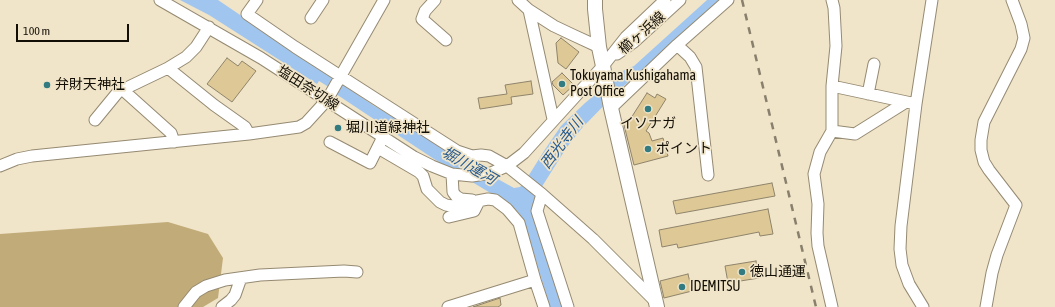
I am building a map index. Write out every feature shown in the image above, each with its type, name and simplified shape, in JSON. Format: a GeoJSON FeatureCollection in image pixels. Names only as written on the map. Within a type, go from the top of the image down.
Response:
{"type":"FeatureCollection","features":[{"type":"Feature","properties":{"kind":"main road"},"geometry":{"type":"LineString","coordinates":[[595,0],[599,47],[611,108],[658,305]]}},
{"type":"Feature","properties":{"kind":"street","name":"塩田奈切線"},"geometry":{"type":"LineString","coordinates":[[160,0],[209,27],[328,98],[414,157],[456,175],[472,176],[491,173],[508,166],[524,153],[553,119],[604,72]]}},
{"type":"Feature","properties":{"kind":"street"},"geometry":{"type":"LineString","coordinates":[[257,0],[247,14],[340,77],[457,151],[472,156],[488,156],[508,166],[593,239],[658,305]]}},
{"type":"Feature","properties":{"kind":"street"},"geometry":{"type":"LineString","coordinates":[[311,18],[323,0]]}},
{"type":"Feature","properties":{"kind":"street"},"geometry":{"type":"LineString","coordinates":[[435,0],[425,11],[422,19],[446,40]]}},
{"type":"Feature","properties":{"kind":"street"},"geometry":{"type":"LineString","coordinates":[[518,0],[529,10],[573,35],[599,47]]}},
{"type":"Feature","properties":{"kind":"street"},"geometry":{"type":"LineString","coordinates":[[604,72],[626,37],[665,0]]}},
{"type":"Feature","properties":{"kind":"street","name":"櫛ヶ浜線"},"geometry":{"type":"LineString","coordinates":[[604,72],[680,0]]}},
{"type":"Feature","properties":{"kind":"street"},"geometry":{"type":"LineString","coordinates":[[611,108],[728,0]]}},
{"type":"Feature","properties":{"kind":"street"},"geometry":{"type":"LineString","coordinates":[[832,0],[834,8],[836,46],[832,86],[832,131],[820,152],[814,174],[818,204],[818,246],[832,307]]}},
{"type":"Feature","properties":{"kind":"street"},"geometry":{"type":"LineString","coordinates":[[923,307],[909,284],[902,265],[900,249],[901,226],[909,172],[911,103],[932,0]]}},
{"type":"Feature","properties":{"kind":"street"},"geometry":{"type":"LineString","coordinates":[[986,307],[992,272],[1016,205],[988,170],[981,150],[984,122],[1021,49],[1024,38],[1021,24],[1012,0]]}},
{"type":"Feature","properties":{"kind":"street"},"geometry":{"type":"LineString","coordinates":[[0,166],[17,159],[32,156],[249,134],[299,127],[306,123],[328,98],[382,1]]}},
{"type":"Feature","properties":{"kind":"street"},"geometry":{"type":"LineString","coordinates":[[529,10],[553,119]]}},
{"type":"Feature","properties":{"kind":"street"},"geometry":{"type":"LineString","coordinates":[[95,120],[118,92],[168,68],[186,57],[196,47],[209,27]]}},
{"type":"Feature","properties":{"kind":"street"},"geometry":{"type":"LineString","coordinates":[[678,45],[690,57],[696,67],[708,175]]}},
{"type":"Feature","properties":{"kind":"street"},"geometry":{"type":"LineString","coordinates":[[868,94],[874,64]]}},
{"type":"Feature","properties":{"kind":"street"},"geometry":{"type":"LineString","coordinates":[[168,68],[214,105],[245,127],[249,134]]}},
{"type":"Feature","properties":{"kind":"street"},"geometry":{"type":"LineString","coordinates":[[832,86],[911,103]]}},
{"type":"Feature","properties":{"kind":"street"},"geometry":{"type":"LineString","coordinates":[[123,90],[170,133],[174,142]]}},
{"type":"Feature","properties":{"kind":"street"},"geometry":{"type":"LineString","coordinates":[[832,131],[855,134],[911,103]]}},
{"type":"Feature","properties":{"kind":"street"},"geometry":{"type":"LineString","coordinates":[[330,142],[370,163],[383,137]]}},
{"type":"Feature","properties":{"kind":"street"},"geometry":{"type":"LineString","coordinates":[[378,148],[419,172],[423,176],[427,189],[440,202],[451,206],[488,199],[495,200],[507,209],[519,223],[534,280],[544,307]]}},
{"type":"Feature","properties":{"kind":"street"},"geometry":{"type":"LineString","coordinates":[[456,175],[453,192],[456,196],[461,199],[479,201]]}},
{"type":"Feature","properties":{"kind":"street"},"geometry":{"type":"LineString","coordinates":[[542,194],[537,211],[568,307]]}},
{"type":"Feature","properties":{"kind":"street"},"geometry":{"type":"LineString","coordinates":[[449,217],[474,211],[479,201]]}},
{"type":"Feature","properties":{"kind":"street"},"geometry":{"type":"LineString","coordinates":[[184,307],[196,292],[206,286],[225,280],[260,275],[344,271],[358,272]]}},
{"type":"Feature","properties":{"kind":"street"},"geometry":{"type":"LineString","coordinates":[[222,307],[235,295],[241,278]]}},
{"type":"Feature","properties":{"kind":"street"},"geometry":{"type":"LineString","coordinates":[[448,307],[534,280]]}},
{"type":"Feature","properties":{"kind":"shaded area"},"geometry":{"type":"Polygon","coordinates":[[[168,222],[208,234],[223,258],[218,298],[203,307],[0,307],[0,234],[168,222]]]}},
{"type":"Feature","properties":{"kind":"water"},"geometry":{"type":"Polygon","coordinates":[[[180,0],[218,0],[373,105],[467,162],[514,188],[520,187],[561,126],[585,103],[614,79],[616,74],[634,66],[707,0],[721,0],[710,12],[619,90],[582,128],[567,147],[536,196],[564,307],[550,307],[524,221],[512,206],[434,159],[336,94],[319,81],[317,84],[209,15],[180,0]]]}},
{"type":"Feature","properties":{"kind":"building"},"geometry":{"type":"Polygon","coordinates":[[[561,38],[579,52],[566,69],[558,63],[556,43],[561,38]]]}},
{"type":"Feature","properties":{"kind":"building"},"geometry":{"type":"Polygon","coordinates":[[[227,58],[238,66],[242,61],[256,71],[232,102],[207,84],[227,58]]]}},
{"type":"Feature","properties":{"kind":"building"},"geometry":{"type":"Polygon","coordinates":[[[562,73],[574,85],[563,95],[552,82],[562,73]]]}},
{"type":"Feature","properties":{"kind":"building"},"geometry":{"type":"Polygon","coordinates":[[[531,81],[533,94],[511,97],[512,104],[480,109],[478,98],[507,94],[505,85],[531,81]]]}},
{"type":"Feature","properties":{"kind":"building","name":"ポイント"},"geometry":{"type":"Polygon","coordinates":[[[647,93],[655,98],[657,94],[666,99],[646,131],[649,133],[652,141],[663,138],[668,156],[634,165],[623,121],[631,118],[647,93]]]}},
{"type":"Feature","properties":{"kind":"building"},"geometry":{"type":"Polygon","coordinates":[[[772,183],[775,196],[676,214],[673,201],[772,183]]]}},
{"type":"Feature","properties":{"kind":"building"},"geometry":{"type":"Polygon","coordinates":[[[768,209],[773,234],[760,236],[759,232],[678,248],[677,244],[662,247],[659,230],[768,209]]]}},
{"type":"Feature","properties":{"kind":"building","name":"徳山通運"},"geometry":{"type":"Polygon","coordinates":[[[756,261],[759,278],[728,283],[725,266],[756,261]]]}},
{"type":"Feature","properties":{"kind":"building"},"geometry":{"type":"Polygon","coordinates":[[[688,274],[692,291],[664,298],[660,281],[688,274]]]}},
{"type":"Feature","properties":{"kind":"building"},"geometry":{"type":"Polygon","coordinates":[[[500,298],[501,305],[498,307],[473,307],[500,298]]]}},
{"type":"Feature","properties":{"kind":"railway"},"geometry":{"type":"LineString","coordinates":[[742,0],[816,307]]}},
{"type":"Feature","properties":{"kind":"place","name":"Tokuyama Kushigahama Post Office"},"geometry":{"type":"Point","coordinates":[562,84]}},
{"type":"Feature","properties":{"kind":"place","name":"弁財天神社"},"geometry":{"type":"Point","coordinates":[47,85]}},
{"type":"Feature","properties":{"kind":"place","name":"イソナガ"},"geometry":{"type":"Point","coordinates":[648,109]}},
{"type":"Feature","properties":{"kind":"place","name":"堀川道緑神社"},"geometry":{"type":"Point","coordinates":[338,128]}},
{"type":"Feature","properties":{"kind":"place","name":"ポイント"},"geometry":{"type":"Point","coordinates":[648,149]}},
{"type":"Feature","properties":{"kind":"place","name":"徳山通運"},"geometry":{"type":"Point","coordinates":[742,272]}},
{"type":"Feature","properties":{"kind":"place","name":"IDEMITSU"},"geometry":{"type":"Point","coordinates":[682,287]}},
{"type":"Feature","properties":{"kind":"water label","name":"西光寺川"},"geometry":{"type":"Point","coordinates":[562,143]}},
{"type":"Feature","properties":{"kind":"water label","name":"堀川運河"},"geometry":{"type":"Point","coordinates":[469,166]}}]}
